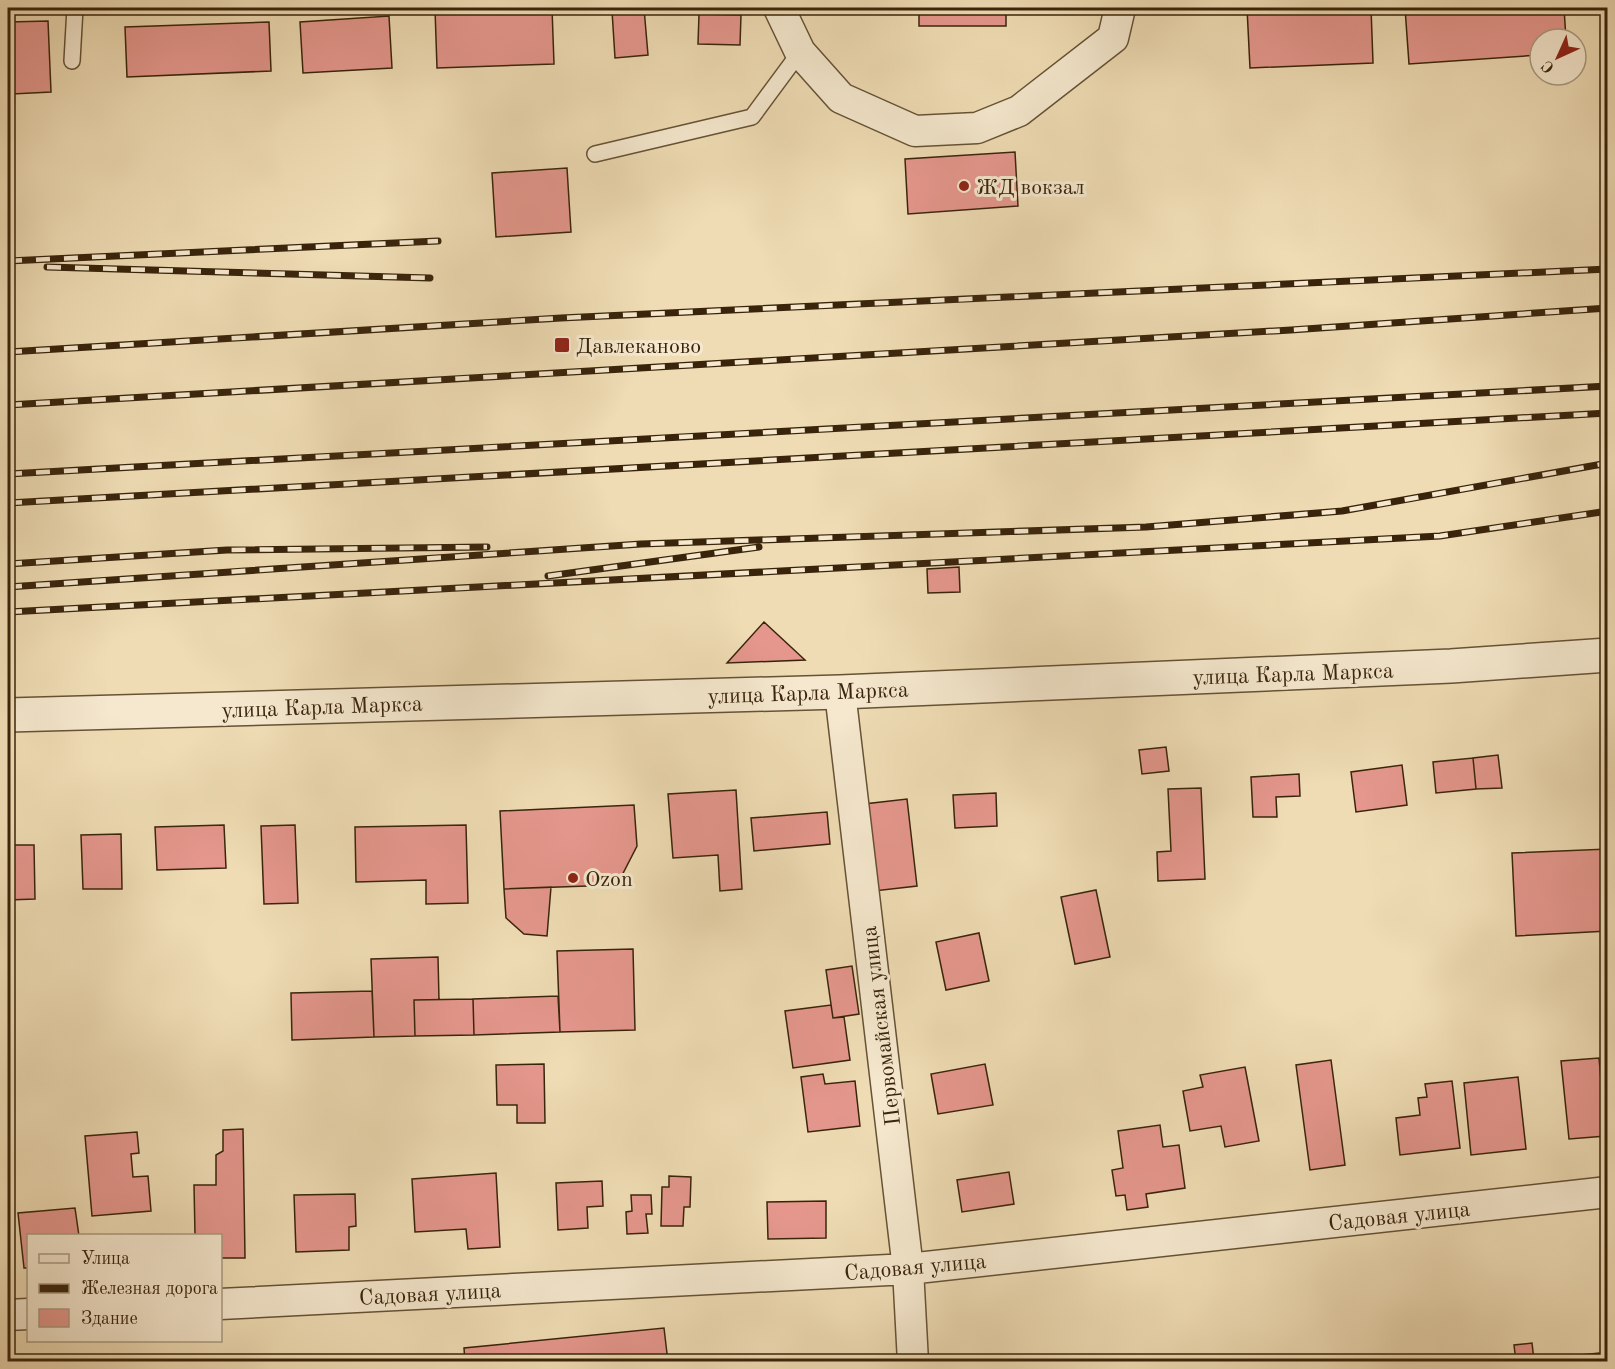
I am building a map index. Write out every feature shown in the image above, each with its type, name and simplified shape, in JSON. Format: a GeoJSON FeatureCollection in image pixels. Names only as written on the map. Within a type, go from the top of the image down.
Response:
{"type":"FeatureCollection","features":[{"type":"Feature","properties":{"kind":"street"},"geometry":{"type":"LineString","coordinates":[[779,8],[800,52],[841,98],[915,131],[978,128],[1019,111],[1113,38],[1120,8]]}},
{"type":"Feature","properties":{"kind":"street","name":"улица Карла Маркса"},"geometry":{"type":"LineString","coordinates":[[8,715],[840,692],[1451,666],[1608,655]]}},
{"type":"Feature","properties":{"kind":"street","name":"Первомайская улица"},"geometry":{"type":"LineString","coordinates":[[840,692],[908,1269],[914,1362]]}},
{"type":"Feature","properties":{"kind":"street","name":"Садовая улица"},"geometry":{"type":"LineString","coordinates":[[222,1304],[908,1269],[1608,1192]]}},
{"type":"Feature","properties":{"kind":"street"},"geometry":{"type":"LineString","coordinates":[[8,1316],[27,1314]]}},
{"type":"Feature","properties":{"kind":"lane"},"geometry":{"type":"LineString","coordinates":[[72,61],[75,8]]}},
{"type":"Feature","properties":{"kind":"lane"},"geometry":{"type":"LineString","coordinates":[[595,154],[752,117],[800,52]]}},
{"type":"Feature","properties":{"kind":"building"},"geometry":{"type":"Polygon","coordinates":[[[552,8],[554,64],[437,68],[435,9],[552,8]]]}},
{"type":"Feature","properties":{"kind":"building"},"geometry":{"type":"Polygon","coordinates":[[[644,8],[648,55],[615,58],[612,11],[644,8]]]}},
{"type":"Feature","properties":{"kind":"building"},"geometry":{"type":"Polygon","coordinates":[[[919,8],[1006,8],[1006,26],[919,26],[919,8]]]}},
{"type":"Feature","properties":{"kind":"building"},"geometry":{"type":"Polygon","coordinates":[[[1247,8],[1371,8],[1373,63],[1250,68],[1247,8]]]}},
{"type":"Feature","properties":{"kind":"building"},"geometry":{"type":"Polygon","coordinates":[[[1405,8],[1564,8],[1565,27],[1528,27],[1528,56],[1409,64],[1405,8]]]}},
{"type":"Feature","properties":{"kind":"building"},"geometry":{"type":"Polygon","coordinates":[[[699,14],[741,15],[740,45],[698,44],[699,14]]]}},
{"type":"Feature","properties":{"kind":"building"},"geometry":{"type":"Polygon","coordinates":[[[389,16],[392,68],[303,73],[300,22],[389,16]]]}},
{"type":"Feature","properties":{"kind":"building"},"geometry":{"type":"Polygon","coordinates":[[[48,21],[51,92],[12,94],[9,22],[48,21]]]}},
{"type":"Feature","properties":{"kind":"building"},"geometry":{"type":"Polygon","coordinates":[[[269,22],[271,71],[127,77],[125,27],[269,22]]]}},
{"type":"Feature","properties":{"kind":"building"},"geometry":{"type":"Polygon","coordinates":[[[1015,152],[1018,206],[908,214],[905,159],[1015,152]]]}},
{"type":"Feature","properties":{"kind":"building"},"geometry":{"type":"Polygon","coordinates":[[[567,168],[571,232],[496,237],[492,173],[567,168]]]}},
{"type":"Feature","properties":{"kind":"building"},"geometry":{"type":"Polygon","coordinates":[[[959,567],[960,592],[928,593],[927,569],[959,567]]]}},
{"type":"Feature","properties":{"kind":"building"},"geometry":{"type":"Polygon","coordinates":[[[764,622],[805,660],[727,663],[764,622]]]}},
{"type":"Feature","properties":{"kind":"building"},"geometry":{"type":"Polygon","coordinates":[[[1166,747],[1169,771],[1142,774],[1139,750],[1166,747]]]}},
{"type":"Feature","properties":{"kind":"building"},"geometry":{"type":"Polygon","coordinates":[[[1498,755],[1502,788],[1476,789],[1473,758],[1498,755]]]}},
{"type":"Feature","properties":{"kind":"building"},"geometry":{"type":"Polygon","coordinates":[[[1473,758],[1476,789],[1436,793],[1433,762],[1473,758]]]}},
{"type":"Feature","properties":{"kind":"building"},"geometry":{"type":"Polygon","coordinates":[[[1402,765],[1407,805],[1356,812],[1351,772],[1402,765]]]}},
{"type":"Feature","properties":{"kind":"building"},"geometry":{"type":"Polygon","coordinates":[[[1299,774],[1300,796],[1276,797],[1277,817],[1253,817],[1251,777],[1299,774]]]}},
{"type":"Feature","properties":{"kind":"building"},"geometry":{"type":"Polygon","coordinates":[[[1201,788],[1205,879],[1158,881],[1157,852],[1171,851],[1168,789],[1201,788]]]}},
{"type":"Feature","properties":{"kind":"building"},"geometry":{"type":"Polygon","coordinates":[[[736,790],[742,889],[720,891],[718,855],[673,858],[668,794],[736,790]]]}},
{"type":"Feature","properties":{"kind":"building"},"geometry":{"type":"Polygon","coordinates":[[[996,793],[997,826],[955,828],[953,795],[996,793]]]}},
{"type":"Feature","properties":{"kind":"building"},"geometry":{"type":"Polygon","coordinates":[[[907,799],[917,886],[874,891],[864,804],[907,799]]]}},
{"type":"Feature","properties":{"kind":"building"},"geometry":{"type":"Polygon","coordinates":[[[634,805],[637,846],[617,885],[504,889],[500,811],[634,805]]]}},
{"type":"Feature","properties":{"kind":"building"},"geometry":{"type":"Polygon","coordinates":[[[827,812],[830,844],[754,851],[751,818],[827,812]]]}},
{"type":"Feature","properties":{"kind":"building"},"geometry":{"type":"Polygon","coordinates":[[[224,825],[226,868],[157,870],[155,827],[224,825]]]}},
{"type":"Feature","properties":{"kind":"building"},"geometry":{"type":"Polygon","coordinates":[[[295,825],[298,903],[264,904],[261,826],[295,825]]]}},
{"type":"Feature","properties":{"kind":"building"},"geometry":{"type":"Polygon","coordinates":[[[466,825],[468,903],[426,904],[426,880],[356,882],[355,827],[466,825]]]}},
{"type":"Feature","properties":{"kind":"building"},"geometry":{"type":"Polygon","coordinates":[[[121,834],[122,889],[83,889],[81,835],[121,834]]]}},
{"type":"Feature","properties":{"kind":"building"},"geometry":{"type":"Polygon","coordinates":[[[8,845],[34,845],[35,899],[8,900],[8,845]]]}},
{"type":"Feature","properties":{"kind":"building"},"geometry":{"type":"Polygon","coordinates":[[[1608,849],[1608,931],[1516,936],[1512,853],[1608,849]]]}},
{"type":"Feature","properties":{"kind":"building"},"geometry":{"type":"Polygon","coordinates":[[[551,887],[547,936],[524,934],[506,918],[504,889],[551,887]]]}},
{"type":"Feature","properties":{"kind":"building"},"geometry":{"type":"Polygon","coordinates":[[[1096,890],[1110,957],[1075,964],[1061,897],[1096,890]]]}},
{"type":"Feature","properties":{"kind":"building"},"geometry":{"type":"Polygon","coordinates":[[[979,933],[989,981],[946,990],[936,942],[979,933]]]}},
{"type":"Feature","properties":{"kind":"building"},"geometry":{"type":"Polygon","coordinates":[[[633,949],[635,1030],[560,1032],[557,951],[633,949]]]}},
{"type":"Feature","properties":{"kind":"building"},"geometry":{"type":"Polygon","coordinates":[[[438,957],[439,1000],[414,1000],[415,1036],[374,1037],[371,959],[438,957]]]}},
{"type":"Feature","properties":{"kind":"building"},"geometry":{"type":"Polygon","coordinates":[[[852,966],[859,1014],[833,1018],[826,970],[852,966]]]}},
{"type":"Feature","properties":{"kind":"building"},"geometry":{"type":"Polygon","coordinates":[[[372,991],[374,1037],[292,1040],[291,993],[372,991]]]}},
{"type":"Feature","properties":{"kind":"building"},"geometry":{"type":"Polygon","coordinates":[[[558,996],[560,1032],[474,1035],[473,999],[558,996]]]}},
{"type":"Feature","properties":{"kind":"building"},"geometry":{"type":"Polygon","coordinates":[[[473,999],[474,1035],[415,1036],[414,1000],[473,999]]]}},
{"type":"Feature","properties":{"kind":"building"},"geometry":{"type":"Polygon","coordinates":[[[831,1005],[833,1018],[844,1017],[850,1060],[793,1068],[785,1011],[831,1005]]]}},
{"type":"Feature","properties":{"kind":"building"},"geometry":{"type":"Polygon","coordinates":[[[1599,1058],[1606,1136],[1569,1139],[1561,1061],[1599,1058]]]}},
{"type":"Feature","properties":{"kind":"building"},"geometry":{"type":"Polygon","coordinates":[[[1331,1060],[1345,1165],[1310,1170],[1296,1065],[1331,1060]]]}},
{"type":"Feature","properties":{"kind":"building"},"geometry":{"type":"Polygon","coordinates":[[[544,1064],[545,1123],[517,1123],[517,1105],[497,1105],[496,1065],[544,1064]]]}},
{"type":"Feature","properties":{"kind":"building"},"geometry":{"type":"Polygon","coordinates":[[[985,1064],[993,1105],[938,1114],[931,1074],[985,1064]]]}},
{"type":"Feature","properties":{"kind":"building"},"geometry":{"type":"Polygon","coordinates":[[[1245,1067],[1259,1141],[1225,1147],[1221,1126],[1190,1131],[1183,1091],[1203,1087],[1200,1075],[1245,1067]]]}},
{"type":"Feature","properties":{"kind":"building"},"geometry":{"type":"Polygon","coordinates":[[[823,1074],[825,1084],[855,1081],[860,1126],[808,1132],[801,1077],[823,1074]]]}},
{"type":"Feature","properties":{"kind":"building"},"geometry":{"type":"Polygon","coordinates":[[[1518,1077],[1526,1149],[1471,1155],[1464,1083],[1518,1077]]]}},
{"type":"Feature","properties":{"kind":"building"},"geometry":{"type":"Polygon","coordinates":[[[1452,1081],[1460,1148],[1400,1155],[1396,1118],[1420,1115],[1418,1098],[1427,1097],[1425,1084],[1452,1081]]]}},
{"type":"Feature","properties":{"kind":"building"},"geometry":{"type":"Polygon","coordinates":[[[1160,1125],[1163,1147],[1179,1145],[1185,1188],[1146,1194],[1148,1207],[1127,1210],[1125,1195],[1116,1196],[1112,1170],[1123,1168],[1118,1131],[1160,1125]]]}},
{"type":"Feature","properties":{"kind":"building"},"geometry":{"type":"Polygon","coordinates":[[[243,1129],[245,1258],[222,1258],[222,1234],[195,1234],[194,1185],[216,1185],[216,1155],[223,1151],[223,1130],[243,1129]]]}},
{"type":"Feature","properties":{"kind":"building"},"geometry":{"type":"Polygon","coordinates":[[[137,1132],[139,1153],[131,1154],[133,1177],[148,1176],[151,1211],[92,1216],[85,1136],[137,1132]]]}},
{"type":"Feature","properties":{"kind":"building"},"geometry":{"type":"Polygon","coordinates":[[[1009,1172],[1014,1204],[962,1212],[957,1180],[1009,1172]]]}},
{"type":"Feature","properties":{"kind":"building"},"geometry":{"type":"Polygon","coordinates":[[[496,1173],[500,1247],[468,1249],[466,1229],[415,1232],[412,1179],[496,1173]]]}},
{"type":"Feature","properties":{"kind":"building"},"geometry":{"type":"Polygon","coordinates":[[[669,1176],[691,1177],[690,1207],[684,1207],[683,1226],[661,1226],[662,1187],[669,1187],[669,1176]]]}},
{"type":"Feature","properties":{"kind":"building"},"geometry":{"type":"Polygon","coordinates":[[[602,1181],[603,1206],[587,1207],[588,1228],[558,1230],[556,1183],[602,1181]]]}},
{"type":"Feature","properties":{"kind":"building"},"geometry":{"type":"Polygon","coordinates":[[[355,1194],[356,1226],[349,1227],[349,1250],[296,1252],[294,1195],[355,1194]]]}},
{"type":"Feature","properties":{"kind":"building"},"geometry":{"type":"Polygon","coordinates":[[[631,1195],[651,1195],[652,1214],[646,1214],[648,1233],[627,1234],[626,1212],[632,1211],[631,1195]]]}},
{"type":"Feature","properties":{"kind":"building"},"geometry":{"type":"Polygon","coordinates":[[[826,1201],[826,1238],[768,1239],[767,1202],[826,1201]]]}},
{"type":"Feature","properties":{"kind":"building"},"geometry":{"type":"Polygon","coordinates":[[[75,1208],[79,1234],[27,1234],[27,1268],[24,1268],[18,1213],[75,1208]]]}},
{"type":"Feature","properties":{"kind":"building"},"geometry":{"type":"Polygon","coordinates":[[[664,1328],[668,1362],[465,1362],[464,1348],[664,1328]]]}},
{"type":"Feature","properties":{"kind":"building"},"geometry":{"type":"Polygon","coordinates":[[[1532,1343],[1534,1360],[1599,1353],[1600,1362],[1516,1362],[1514,1345],[1532,1343]]]}},
{"type":"Feature","properties":{"kind":"railway"},"geometry":{"type":"LineString","coordinates":[[8,261],[438,241]]}},
{"type":"Feature","properties":{"kind":"railway"},"geometry":{"type":"LineString","coordinates":[[47,267],[430,278]]}},
{"type":"Feature","properties":{"kind":"railway"},"geometry":{"type":"LineString","coordinates":[[8,352],[561,318],[1608,269]]}},
{"type":"Feature","properties":{"kind":"railway"},"geometry":{"type":"LineString","coordinates":[[8,405],[1291,330],[1608,308]]}},
{"type":"Feature","properties":{"kind":"railway"},"geometry":{"type":"LineString","coordinates":[[8,474],[1608,386]]}},
{"type":"Feature","properties":{"kind":"railway"},"geometry":{"type":"LineString","coordinates":[[8,503],[1608,413]]}},
{"type":"Feature","properties":{"kind":"railway"},"geometry":{"type":"LineString","coordinates":[[8,587],[641,544],[1146,527],[1342,511],[1608,463]]}},
{"type":"Feature","properties":{"kind":"railway"},"geometry":{"type":"LineString","coordinates":[[8,612],[1440,536],[1608,511]]}},
{"type":"Feature","properties":{"kind":"railway"},"geometry":{"type":"LineString","coordinates":[[8,564],[227,550],[487,547]]}},
{"type":"Feature","properties":{"kind":"railway"},"geometry":{"type":"LineString","coordinates":[[548,576],[759,547]]}},
{"type":"Feature","properties":{"kind":"place","name":"ЖД вокзал"},"geometry":{"type":"Point","coordinates":[964,186]}},
{"type":"Feature","properties":{"kind":"place","name":"Давлеканово"},"geometry":{"type":"Point","coordinates":[562,345]}},
{"type":"Feature","properties":{"kind":"place","name":"Ozon"},"geometry":{"type":"Point","coordinates":[573,878]}}]}
